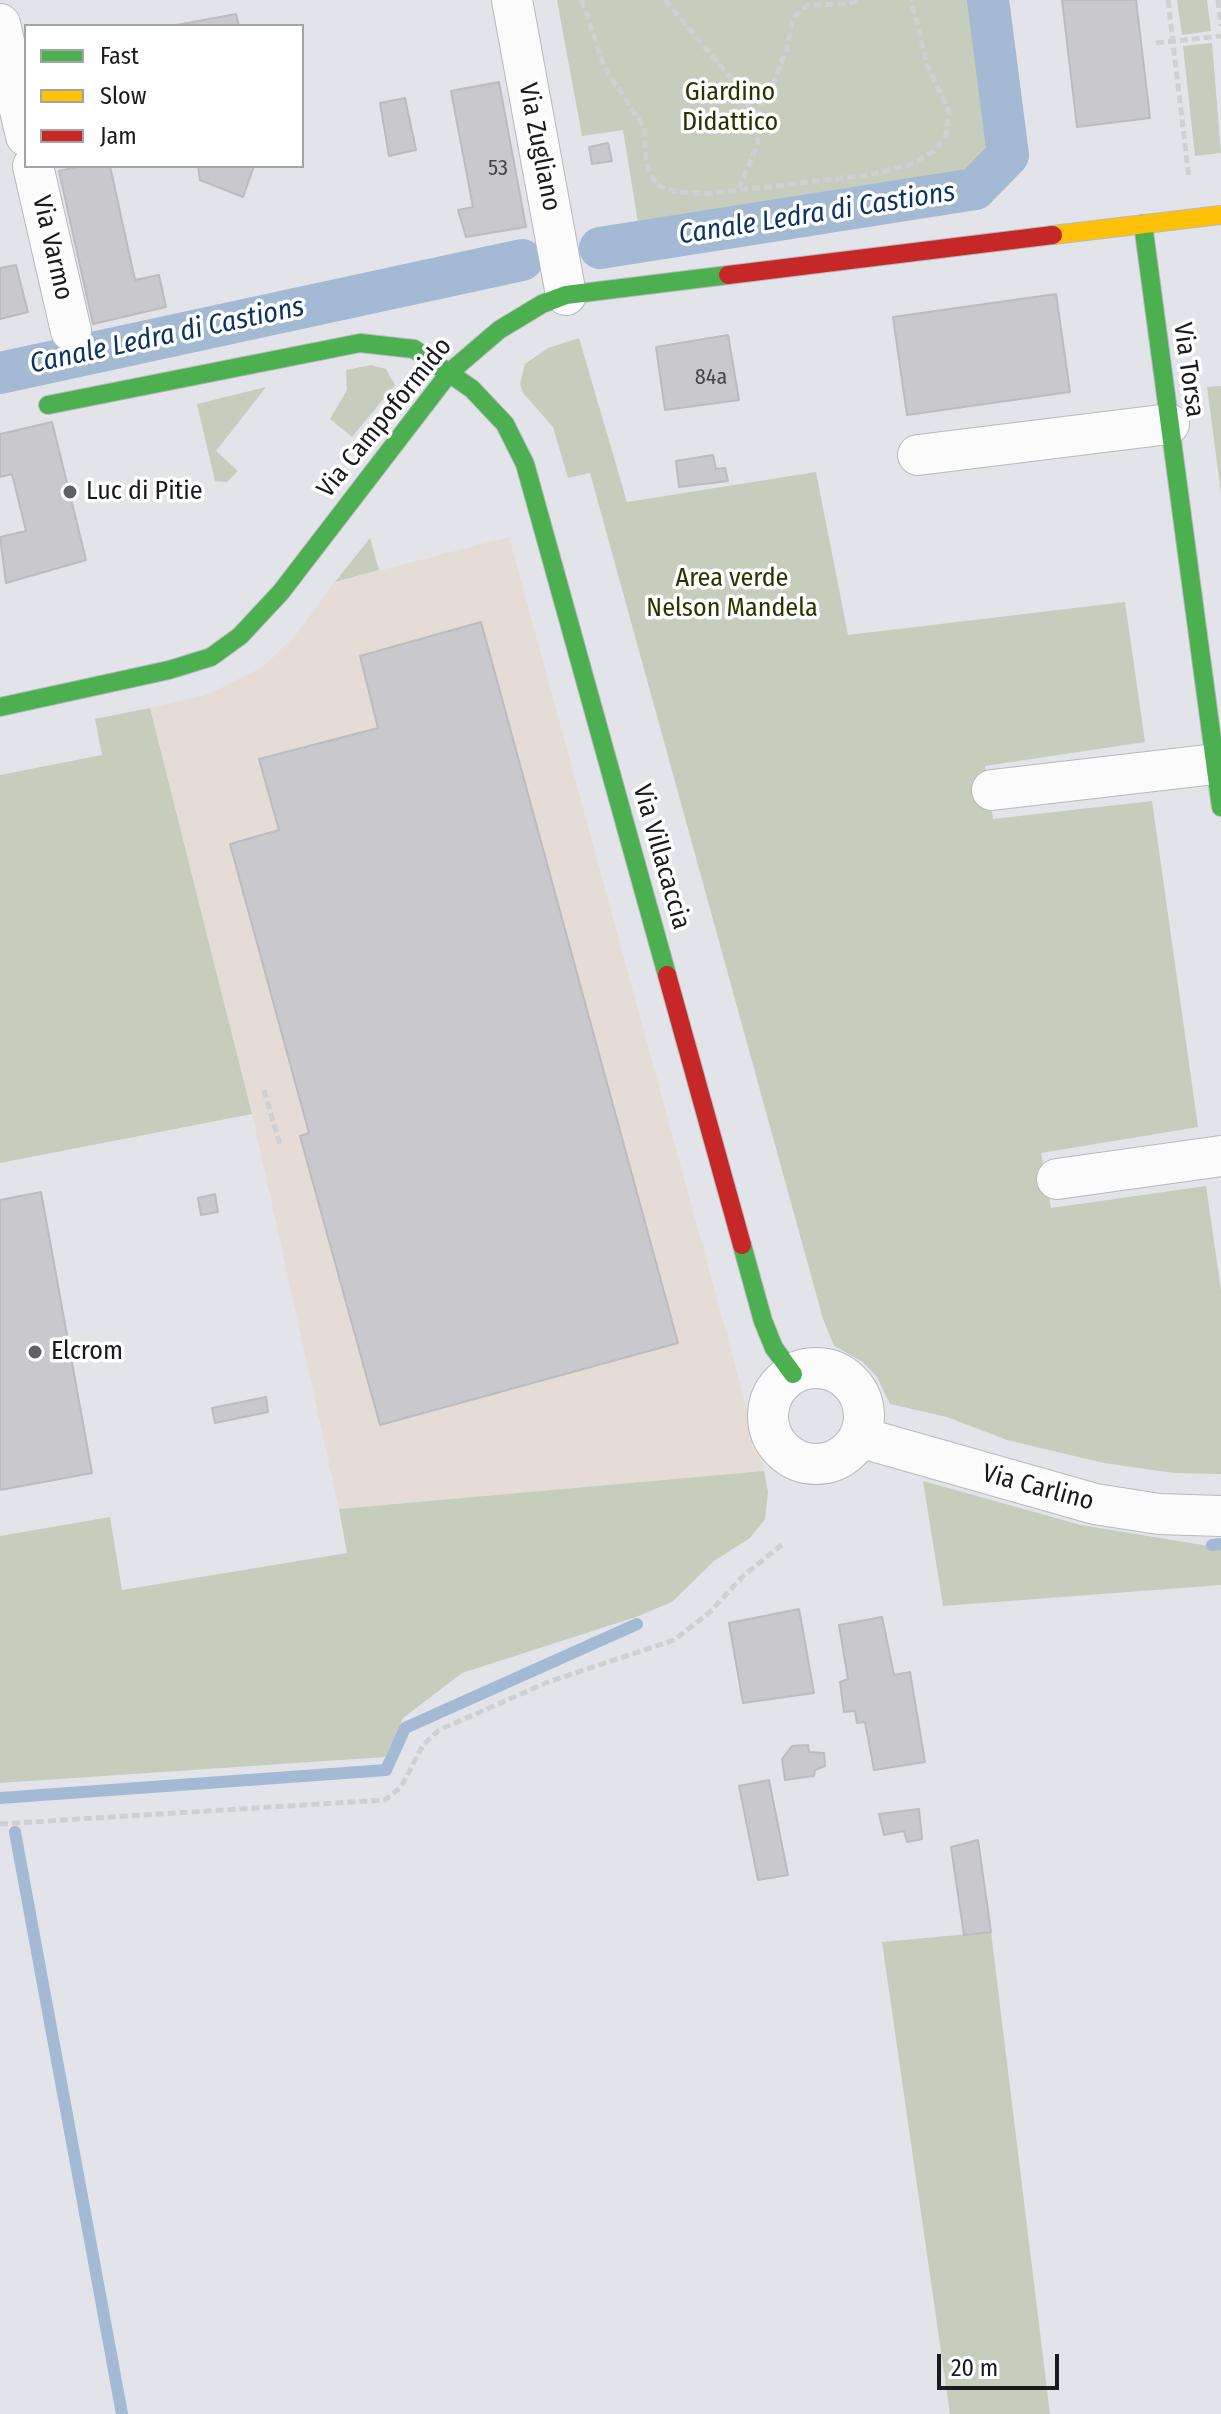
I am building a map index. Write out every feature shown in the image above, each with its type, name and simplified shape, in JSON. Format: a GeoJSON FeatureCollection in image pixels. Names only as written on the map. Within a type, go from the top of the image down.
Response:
{"type":"FeatureCollection","features":[{"type":"Feature","properties":{"kind":"street","name":"Via Zugliano"},"geometry":{"type":"LineString","coordinates":[[512,0],[566,295]]}},
{"type":"Feature","properties":{"kind":"street"},"geometry":{"type":"LineString","coordinates":[[0,24],[24,127]]}},
{"type":"Feature","properties":{"kind":"street","name":"Via Varmo"},"geometry":{"type":"LineString","coordinates":[[33,168],[71,331]]}},
{"type":"Feature","properties":{"kind":"street","name":"Via Campoformido"},"geometry":{"type":"LineString","coordinates":[[0,707],[169,670],[211,657],[240,636],[281,592],[450,372],[521,314],[566,295],[1221,215]]}},
{"type":"Feature","properties":{"kind":"street","name":"Via Torsa"},"geometry":{"type":"LineString","coordinates":[[1143,224],[1221,807]]}},
{"type":"Feature","properties":{"kind":"street","name":"Via Villacaccia"},"geometry":{"type":"LineString","coordinates":[[48,405],[360,343],[414,349],[450,372],[505,424],[525,464],[763,1321],[774,1348],[793,1374]]}},
{"type":"Feature","properties":{"kind":"street"},"geometry":{"type":"LineString","coordinates":[[918,455],[1169,424]]}},
{"type":"Feature","properties":{"kind":"street"},"geometry":{"type":"LineString","coordinates":[[992,790],[1215,764]]}},
{"type":"Feature","properties":{"kind":"street"},"geometry":{"type":"LineString","coordinates":[[1057,1179],[1221,1156]]}},
{"type":"Feature","properties":{"kind":"street"},"geometry":{"type":"LineString","coordinates":[[822,1368],[849,1381],[863,1408],[859,1437],[851,1449],[828,1462],[813,1464],[786,1454],[770,1429],[768,1413],[771,1398],[793,1374],[822,1368]]}},
{"type":"Feature","properties":{"kind":"street","name":"Via Carlino"},"geometry":{"type":"LineString","coordinates":[[859,1437],[1095,1504],[1159,1514],[1221,1516]]}},
{"type":"Feature","properties":{"kind":"path"},"geometry":{"type":"LineString","coordinates":[[582,0],[604,67],[644,127],[646,164],[657,185],[677,192],[706,194],[867,175],[910,165],[934,151],[946,135],[949,112],[927,64],[911,0]]}},
{"type":"Feature","properties":{"kind":"path"},"geometry":{"type":"LineString","coordinates":[[665,0],[734,82],[755,117],[758,143],[739,188]]}},
{"type":"Feature","properties":{"kind":"path"},"geometry":{"type":"LineString","coordinates":[[755,117],[772,87],[787,48],[792,22],[800,10],[809,5],[848,4],[858,0]]}},
{"type":"Feature","properties":{"kind":"path"},"geometry":{"type":"LineString","coordinates":[[1168,0],[1194,218]]}},
{"type":"Feature","properties":{"kind":"path"},"geometry":{"type":"LineString","coordinates":[[1218,0],[1221,26]]}},
{"type":"Feature","properties":{"kind":"path"},"geometry":{"type":"LineString","coordinates":[[1156,43],[1221,36]]}},
{"type":"Feature","properties":{"kind":"path"},"geometry":{"type":"LineString","coordinates":[[264,1090],[280,1145]]}},
{"type":"Feature","properties":{"kind":"path"},"geometry":{"type":"LineString","coordinates":[[0,1824],[385,1800],[401,1787],[431,1735],[548,1682],[674,1640],[710,1612],[743,1576],[783,1544]]}},
{"type":"Feature","properties":{"kind":"shaded area"},"geometry":{"type":"Polygon","coordinates":[[[509,537],[764,1471],[339,1509],[252,1114],[150,708],[206,695],[263,667],[295,636],[335,582],[509,537]]]}},
{"type":"Feature","properties":{"kind":"green space","name":"Giardino Didattico"},"geometry":{"type":"Polygon","coordinates":[[[557,0],[982,0],[1002,155],[974,185],[639,229],[623,130],[582,136],[557,0]]]}},
{"type":"Feature","properties":{"kind":"green space"},"geometry":{"type":"Polygon","coordinates":[[[1177,0],[1207,0],[1211,31],[1182,35],[1177,0]]]}},
{"type":"Feature","properties":{"kind":"green space"},"geometry":{"type":"Polygon","coordinates":[[[1212,43],[1221,153],[1195,156],[1183,46],[1212,43]]]}},
{"type":"Feature","properties":{"kind":"green space","name":"Area verde Nelson Mandela"},"geometry":{"type":"Polygon","coordinates":[[[579,338],[627,502],[816,472],[848,635],[1125,602],[1145,742],[985,766],[993,819],[1152,801],[1198,1127],[1041,1153],[1051,1208],[1206,1186],[1221,1290],[1221,1474],[1174,1473],[1104,1463],[1007,1440],[947,1417],[890,1404],[877,1377],[863,1362],[834,1346],[823,1319],[590,473],[568,478],[553,427],[523,393],[520,384],[525,364],[548,348],[579,338]]]}},
{"type":"Feature","properties":{"kind":"green space"},"geometry":{"type":"Polygon","coordinates":[[[371,365],[386,369],[395,385],[352,437],[330,419],[347,390],[346,370],[371,365]]]}},
{"type":"Feature","properties":{"kind":"green space"},"geometry":{"type":"Polygon","coordinates":[[[1221,386],[1221,493],[1207,387],[1221,386]]]}},
{"type":"Feature","properties":{"kind":"green space"},"geometry":{"type":"Polygon","coordinates":[[[266,387],[216,451],[238,471],[227,482],[215,481],[197,404],[266,387]]]}},
{"type":"Feature","properties":{"kind":"green space"},"geometry":{"type":"Polygon","coordinates":[[[370,538],[379,570],[335,582],[370,538]]]}},
{"type":"Feature","properties":{"kind":"green space"},"geometry":{"type":"Polygon","coordinates":[[[150,708],[252,1114],[0,1163],[0,775],[102,755],[95,719],[150,708]]]}},
{"type":"Feature","properties":{"kind":"green space"},"geometry":{"type":"Polygon","coordinates":[[[764,1471],[768,1492],[765,1519],[750,1538],[714,1561],[672,1602],[636,1617],[462,1673],[403,1718],[385,1757],[0,1783],[0,1536],[110,1517],[122,1590],[347,1553],[339,1509],[764,1471]]]}},
{"type":"Feature","properties":{"kind":"green space"},"geometry":{"type":"Polygon","coordinates":[[[923,1481],[1081,1525],[1221,1548],[1221,1585],[943,1606],[923,1481]]]}},
{"type":"Feature","properties":{"kind":"green space"},"geometry":{"type":"Polygon","coordinates":[[[991,1932],[1050,2414],[950,2414],[882,1942],[991,1932]]]}},
{"type":"Feature","properties":{"kind":"building"},"geometry":{"type":"Polygon","coordinates":[[[1062,0],[1136,0],[1150,118],[1077,127],[1062,0]]]}},
{"type":"Feature","properties":{"kind":"building"},"geometry":{"type":"Polygon","coordinates":[[[236,14],[238,24],[182,24],[236,14]]]}},
{"type":"Feature","properties":{"kind":"building"},"geometry":{"type":"Polygon","coordinates":[[[499,82],[526,227],[466,237],[458,210],[473,207],[451,91],[499,82]]]}},
{"type":"Feature","properties":{"kind":"building"},"geometry":{"type":"Polygon","coordinates":[[[405,98],[416,150],[389,156],[380,103],[405,98]]]}},
{"type":"Feature","properties":{"kind":"building"},"geometry":{"type":"Polygon","coordinates":[[[608,143],[612,161],[592,164],[589,147],[608,143]]]}},
{"type":"Feature","properties":{"kind":"building"},"geometry":{"type":"Polygon","coordinates":[[[110,168],[135,280],[159,275],[166,307],[93,324],[59,171],[110,168]]]}},
{"type":"Feature","properties":{"kind":"building"},"geometry":{"type":"Polygon","coordinates":[[[198,168],[253,168],[243,197],[200,180],[198,168]]]}},
{"type":"Feature","properties":{"kind":"building"},"geometry":{"type":"Polygon","coordinates":[[[16,265],[28,312],[0,319],[0,268],[16,265]]]}},
{"type":"Feature","properties":{"kind":"building"},"geometry":{"type":"Polygon","coordinates":[[[1056,294],[1070,392],[907,415],[893,317],[1056,294]]]}},
{"type":"Feature","properties":{"kind":"building"},"geometry":{"type":"Polygon","coordinates":[[[728,335],[739,400],[665,410],[656,347],[728,335]]]}},
{"type":"Feature","properties":{"kind":"building"},"geometry":{"type":"Polygon","coordinates":[[[52,422],[86,560],[6,583],[0,537],[26,531],[12,474],[0,477],[0,434],[52,422]]]}},
{"type":"Feature","properties":{"kind":"building"},"geometry":{"type":"Polygon","coordinates":[[[713,455],[716,469],[725,468],[728,481],[679,487],[676,461],[713,455]]]}},
{"type":"Feature","properties":{"kind":"building"},"geometry":{"type":"Polygon","coordinates":[[[481,622],[678,1343],[380,1425],[300,1136],[309,1133],[230,844],[279,830],[259,759],[378,728],[360,656],[481,622]]]}},
{"type":"Feature","properties":{"kind":"building","name":"Elcrom"},"geometry":{"type":"Polygon","coordinates":[[[41,1192],[92,1473],[0,1490],[0,1200],[41,1192]]]}},
{"type":"Feature","properties":{"kind":"building"},"geometry":{"type":"Polygon","coordinates":[[[215,1194],[218,1212],[201,1215],[198,1198],[215,1194]]]}},
{"type":"Feature","properties":{"kind":"building"},"geometry":{"type":"Polygon","coordinates":[[[266,1397],[268,1412],[215,1423],[212,1408],[266,1397]]]}},
{"type":"Feature","properties":{"kind":"building"},"geometry":{"type":"Polygon","coordinates":[[[799,1609],[814,1693],[743,1703],[729,1623],[799,1609]]]}},
{"type":"Feature","properties":{"kind":"building"},"geometry":{"type":"Polygon","coordinates":[[[882,1617],[894,1675],[910,1672],[925,1762],[874,1770],[865,1722],[857,1723],[855,1711],[844,1712],[840,1682],[848,1679],[839,1625],[882,1617]]]}},
{"type":"Feature","properties":{"kind":"building"},"geometry":{"type":"Polygon","coordinates":[[[808,1745],[809,1752],[824,1753],[825,1766],[815,1770],[814,1776],[785,1780],[782,1759],[792,1746],[808,1745]]]}},
{"type":"Feature","properties":{"kind":"building"},"geometry":{"type":"Polygon","coordinates":[[[769,1780],[788,1875],[758,1880],[739,1786],[769,1780]]]}},
{"type":"Feature","properties":{"kind":"building"},"geometry":{"type":"Polygon","coordinates":[[[919,1809],[922,1839],[907,1842],[904,1831],[884,1835],[879,1814],[919,1809]]]}},
{"type":"Feature","properties":{"kind":"building"},"geometry":{"type":"Polygon","coordinates":[[[978,1840],[991,1932],[964,1935],[951,1847],[978,1840]]]}},
{"type":"Feature","properties":{"kind":"waterway","name":"Canale Ledra di Castions"},"geometry":{"type":"LineString","coordinates":[[600,248],[975,189],[1008,155],[988,0]]}},
{"type":"Feature","properties":{"kind":"waterway","name":"Canale Ledra di Castions"},"geometry":{"type":"LineString","coordinates":[[0,373],[522,260]]}},
{"type":"Feature","properties":{"kind":"waterway"},"geometry":{"type":"LineString","coordinates":[[1212,1545],[1221,1544]]}},
{"type":"Feature","properties":{"kind":"waterway"},"geometry":{"type":"LineString","coordinates":[[0,1798],[386,1770],[405,1728],[637,1624]]}},
{"type":"Feature","properties":{"kind":"waterway"},"geometry":{"type":"LineString","coordinates":[[15,1832],[122,2414]]}},
{"type":"Feature","properties":{"kind":"traffic: fast"},"geometry":{"type":"LineString","coordinates":[[1143,224],[1221,807]]}},
{"type":"Feature","properties":{"kind":"traffic: fast"},"geometry":{"type":"LineString","coordinates":[[0,707],[169,670],[211,657],[240,636],[281,592],[450,372],[499,330],[542,304],[566,295],[728,275]]}},
{"type":"Feature","properties":{"kind":"traffic: fast"},"geometry":{"type":"LineString","coordinates":[[48,405],[360,343],[414,349],[472,389],[505,424],[525,464],[667,975]]}},
{"type":"Feature","properties":{"kind":"traffic: fast"},"geometry":{"type":"LineString","coordinates":[[742,1245],[763,1321],[774,1348],[793,1374]]}},
{"type":"Feature","properties":{"kind":"traffic: slow"},"geometry":{"type":"LineString","coordinates":[[1053,235],[1221,215]]}},
{"type":"Feature","properties":{"kind":"traffic: jam"},"geometry":{"type":"LineString","coordinates":[[728,275],[1053,235]]}},
{"type":"Feature","properties":{"kind":"traffic: jam"},"geometry":{"type":"LineString","coordinates":[[667,975],[742,1245]]}},
{"type":"Feature","properties":{"kind":"place","name":"Luc di Pitie"},"geometry":{"type":"Point","coordinates":[70,492]}},
{"type":"Feature","properties":{"kind":"place","name":"Elcrom"},"geometry":{"type":"Point","coordinates":[35,1352]}}]}
